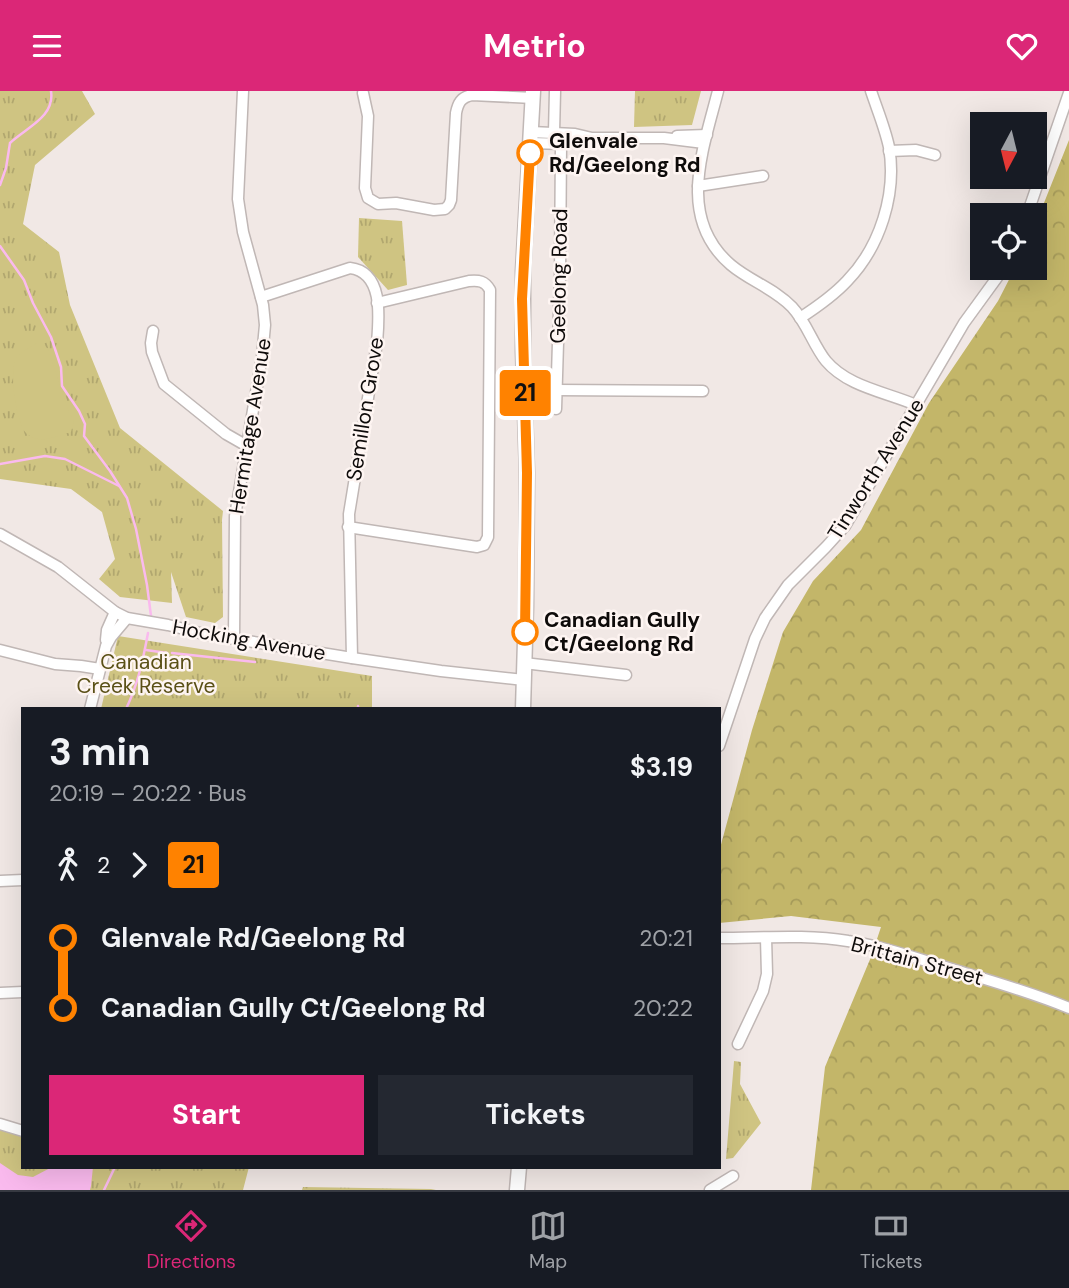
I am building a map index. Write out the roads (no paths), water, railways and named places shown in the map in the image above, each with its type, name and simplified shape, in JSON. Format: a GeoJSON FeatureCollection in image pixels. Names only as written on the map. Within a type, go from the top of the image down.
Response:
{"type":"FeatureCollection","features":[{"type":"Feature","properties":{"kind":"main road","name":"Geelong Road"},"geometry":{"type":"LineString","coordinates":[[523,707],[527,473],[522,299],[533,95]]}},
{"type":"Feature","properties":{"kind":"street","name":"Hermitage Avenue"},"geometry":{"type":"LineString","coordinates":[[234,639],[235,523],[264,345],[265,320],[242,227],[239,199],[243,91]]}},
{"type":"Feature","properties":{"kind":"street","name":"Geelong Road"},"geometry":{"type":"LineString","coordinates":[[555,91],[560,277],[556,409]]}},
{"type":"Feature","properties":{"kind":"street"},"geometry":{"type":"LineString","coordinates":[[718,91],[705,139],[698,187],[700,213],[706,232],[715,247],[732,266],[790,305],[824,358],[841,374],[858,384],[916,405]]}},
{"type":"Feature","properties":{"kind":"street"},"geometry":{"type":"LineString","coordinates":[[800,318],[821,304],[861,265],[881,225],[888,201],[889,151],[871,91]]}},
{"type":"Feature","properties":{"kind":"street"},"geometry":{"type":"LineString","coordinates":[[363,93],[368,116],[366,196],[375,203],[396,203],[434,210],[445,209],[452,200],[456,113],[461,100],[472,96],[533,95]]}},
{"type":"Feature","properties":{"kind":"street"},"geometry":{"type":"LineString","coordinates":[[1031,203],[1069,93]]}},
{"type":"Feature","properties":{"kind":"street"},"geometry":{"type":"LineString","coordinates":[[531,137],[664,138],[683,135],[705,139]]}},
{"type":"Feature","properties":{"kind":"street"},"geometry":{"type":"LineString","coordinates":[[889,151],[916,150],[935,155]]}},
{"type":"Feature","properties":{"kind":"street"},"geometry":{"type":"LineString","coordinates":[[698,187],[763,176]]}},
{"type":"Feature","properties":{"kind":"street","name":"Semillon Grove"},"geometry":{"type":"LineString","coordinates":[[261,297],[352,268],[363,272],[375,287],[377,343],[348,527],[352,658]]}},
{"type":"Feature","properties":{"kind":"street","name":"Tinworth Avenue"},"geometry":{"type":"LineString","coordinates":[[721,740],[755,639],[765,618],[788,585],[842,530],[969,316],[995,280]]}},
{"type":"Feature","properties":{"kind":"street"},"geometry":{"type":"LineString","coordinates":[[348,527],[477,547],[485,544],[488,534],[490,290],[482,282],[469,281],[377,303]]}},
{"type":"Feature","properties":{"kind":"street"},"geometry":{"type":"LineString","coordinates":[[153,331],[152,352],[164,384],[226,434],[247,446]]}},
{"type":"Feature","properties":{"kind":"street"},"geometry":{"type":"LineString","coordinates":[[556,390],[703,391]]}},
{"type":"Feature","properties":{"kind":"street","name":"Hocking Avenue"},"geometry":{"type":"LineString","coordinates":[[0,534],[58,567],[115,612],[127,618],[352,658],[524,680]]}},
{"type":"Feature","properties":{"kind":"street"},"geometry":{"type":"LineString","coordinates":[[90,707],[105,650],[107,630],[115,612]]}},
{"type":"Feature","properties":{"kind":"street"},"geometry":{"type":"LineString","coordinates":[[105,650],[111,637],[127,618]]}},
{"type":"Feature","properties":{"kind":"street"},"geometry":{"type":"LineString","coordinates":[[0,650],[55,664],[100,669]]}},
{"type":"Feature","properties":{"kind":"street"},"geometry":{"type":"LineString","coordinates":[[524,663],[626,675]]}},
{"type":"Feature","properties":{"kind":"street"},"geometry":{"type":"LineString","coordinates":[[0,881],[21,880]]}},
{"type":"Feature","properties":{"kind":"street","name":"Brittain Street"},"geometry":{"type":"LineString","coordinates":[[721,938],[830,939],[866,945],[1023,991],[1069,1008]]}},
{"type":"Feature","properties":{"kind":"street"},"geometry":{"type":"LineString","coordinates":[[738,1044],[763,991],[767,974],[766,938]]}},
{"type":"Feature","properties":{"kind":"street"},"geometry":{"type":"LineString","coordinates":[[0,993],[21,992]]}},
{"type":"Feature","properties":{"kind":"street"},"geometry":{"type":"LineString","coordinates":[[0,1124],[21,1130]]}},
{"type":"Feature","properties":{"kind":"street"},"geometry":{"type":"LineString","coordinates":[[710,1190],[733,1176]]}},
{"type":"Feature","properties":{"kind":"waterway"},"geometry":{"type":"LineString","coordinates":[[0,185],[10,143],[44,115],[49,108],[51,91]]}},
{"type":"Feature","properties":{"kind":"waterway"},"geometry":{"type":"LineString","coordinates":[[0,246],[24,280],[51,337],[61,367],[62,386],[85,424],[84,436],[127,498],[136,529],[151,616]]}},
{"type":"Feature","properties":{"kind":"waterway"},"geometry":{"type":"LineString","coordinates":[[0,464],[45,456],[65,459],[119,486]]}},
{"type":"Feature","properties":{"kind":"waterway"},"geometry":{"type":"LineString","coordinates":[[127,707],[140,672],[148,633]]}},
{"type":"Feature","properties":{"kind":"waterway"},"geometry":{"type":"LineString","coordinates":[[146,650],[167,653]]}},
{"type":"Feature","properties":{"kind":"waterway"},"geometry":{"type":"LineString","coordinates":[[172,653],[255,662]]}},
{"type":"Feature","properties":{"kind":"waterway"},"geometry":{"type":"LineString","coordinates":[[104,1190],[114,1169]]}},
{"type":"Feature","properties":{"kind":"place","name":"Glenvale Rd/Geelong Rd"},"geometry":{"type":"Point","coordinates":[530,153]}},
{"type":"Feature","properties":{"kind":"place","name":"Canadian Gully Ct/Geelong Rd"},"geometry":{"type":"Point","coordinates":[525,632]}},
{"type":"Feature","properties":{"kind":"park label","name":"Canadian Creek Reserve"},"geometry":{"type":"Point","coordinates":[146,674]}}]}
